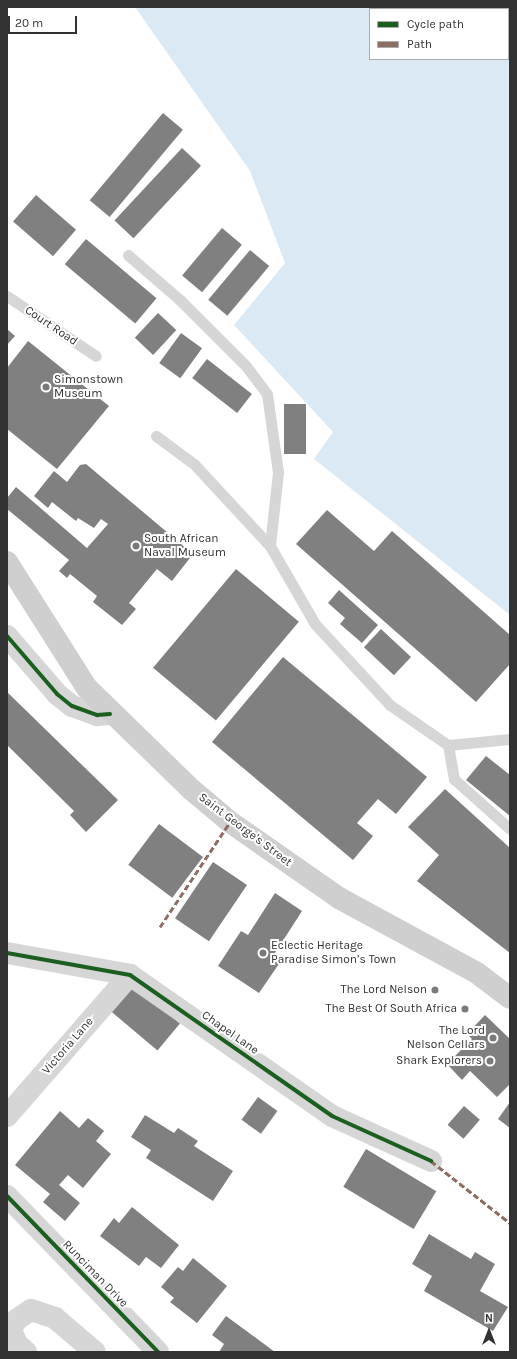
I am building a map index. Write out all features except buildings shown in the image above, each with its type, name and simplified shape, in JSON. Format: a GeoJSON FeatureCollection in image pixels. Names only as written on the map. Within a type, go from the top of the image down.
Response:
{"type":"FeatureCollection","features":[{"type":"Feature","properties":{"kind":"main road","name":"Saint George's Street"},"geometry":{"type":"LineString","coordinates":[[7,562],[62,654],[110,714],[230,822],[339,898],[477,973],[510,998]]}},
{"type":"Feature","properties":{"kind":"street"},"geometry":{"type":"LineString","coordinates":[[7,636],[57,694],[72,706],[97,715],[110,714]]}},
{"type":"Feature","properties":{"kind":"street","name":"Chapel Lane"},"geometry":{"type":"LineString","coordinates":[[7,953],[130,975],[332,1116],[432,1161]]}},
{"type":"Feature","properties":{"kind":"street","name":"Victoria Lane"},"geometry":{"type":"LineString","coordinates":[[7,1116],[130,975]]}},
{"type":"Feature","properties":{"kind":"street","name":"Runciman Drive"},"geometry":{"type":"LineString","coordinates":[[11,1207],[158,1352]]}},
{"type":"Feature","properties":{"kind":"street"},"geometry":{"type":"LineString","coordinates":[[26,1352],[16,1344],[11,1330],[16,1320],[31,1310],[56,1318],[95,1352]]}},
{"type":"Feature","properties":{"kind":"lane"},"geometry":{"type":"LineString","coordinates":[[128,255],[180,300],[246,366],[267,394],[278,472],[270,546]]}},
{"type":"Feature","properties":{"kind":"lane","name":"Court Road"},"geometry":{"type":"LineString","coordinates":[[7,296],[96,356]]}},
{"type":"Feature","properties":{"kind":"lane"},"geometry":{"type":"LineString","coordinates":[[156,436],[194,464],[270,546],[315,624],[390,705],[448,745],[510,740]]}},
{"type":"Feature","properties":{"kind":"lane"},"geometry":{"type":"LineString","coordinates":[[448,745],[454,779],[510,829]]}},
{"type":"Feature","properties":{"kind":"shaded area"},"geometry":{"type":"Polygon","coordinates":[[[135,7],[510,7],[510,615],[314,459],[333,432],[234,325],[285,263],[250,171],[135,7]]]}},
{"type":"Feature","properties":{"kind":"marked path"},"geometry":{"type":"LineString","coordinates":[[160,927],[230,822]]}},
{"type":"Feature","properties":{"kind":"marked path"},"geometry":{"type":"LineString","coordinates":[[431,1161],[510,1223]]}},
{"type":"Feature","properties":{"kind":"cycle path"},"geometry":{"type":"LineString","coordinates":[[7,636],[57,694],[72,706],[97,715],[110,714]]}},
{"type":"Feature","properties":{"kind":"cycle path"},"geometry":{"type":"LineString","coordinates":[[7,953],[130,975],[332,1116],[431,1161]]}},
{"type":"Feature","properties":{"kind":"cycle path"},"geometry":{"type":"LineString","coordinates":[[7,1196],[158,1352]]}},
{"type":"Feature","properties":{"kind":"place","name":"Simonstown Museum"},"geometry":{"type":"Point","coordinates":[46,387]}},
{"type":"Feature","properties":{"kind":"place","name":"South African Naval Museum"},"geometry":{"type":"Point","coordinates":[136,546]}},
{"type":"Feature","properties":{"kind":"place","name":"Eclectic Heritage Paradise Simon’s Town"},"geometry":{"type":"Point","coordinates":[263,953]}},
{"type":"Feature","properties":{"kind":"place","name":"The Lord Nelson"},"geometry":{"type":"Point","coordinates":[435,990]}},
{"type":"Feature","properties":{"kind":"place","name":"The Best Of South Africa"},"geometry":{"type":"Point","coordinates":[465,1009]}},
{"type":"Feature","properties":{"kind":"place","name":"The Lord Nelson Cellars"},"geometry":{"type":"Point","coordinates":[493,1038]}},
{"type":"Feature","properties":{"kind":"place","name":"Shark Explorers"},"geometry":{"type":"Point","coordinates":[490,1061]}}]}
